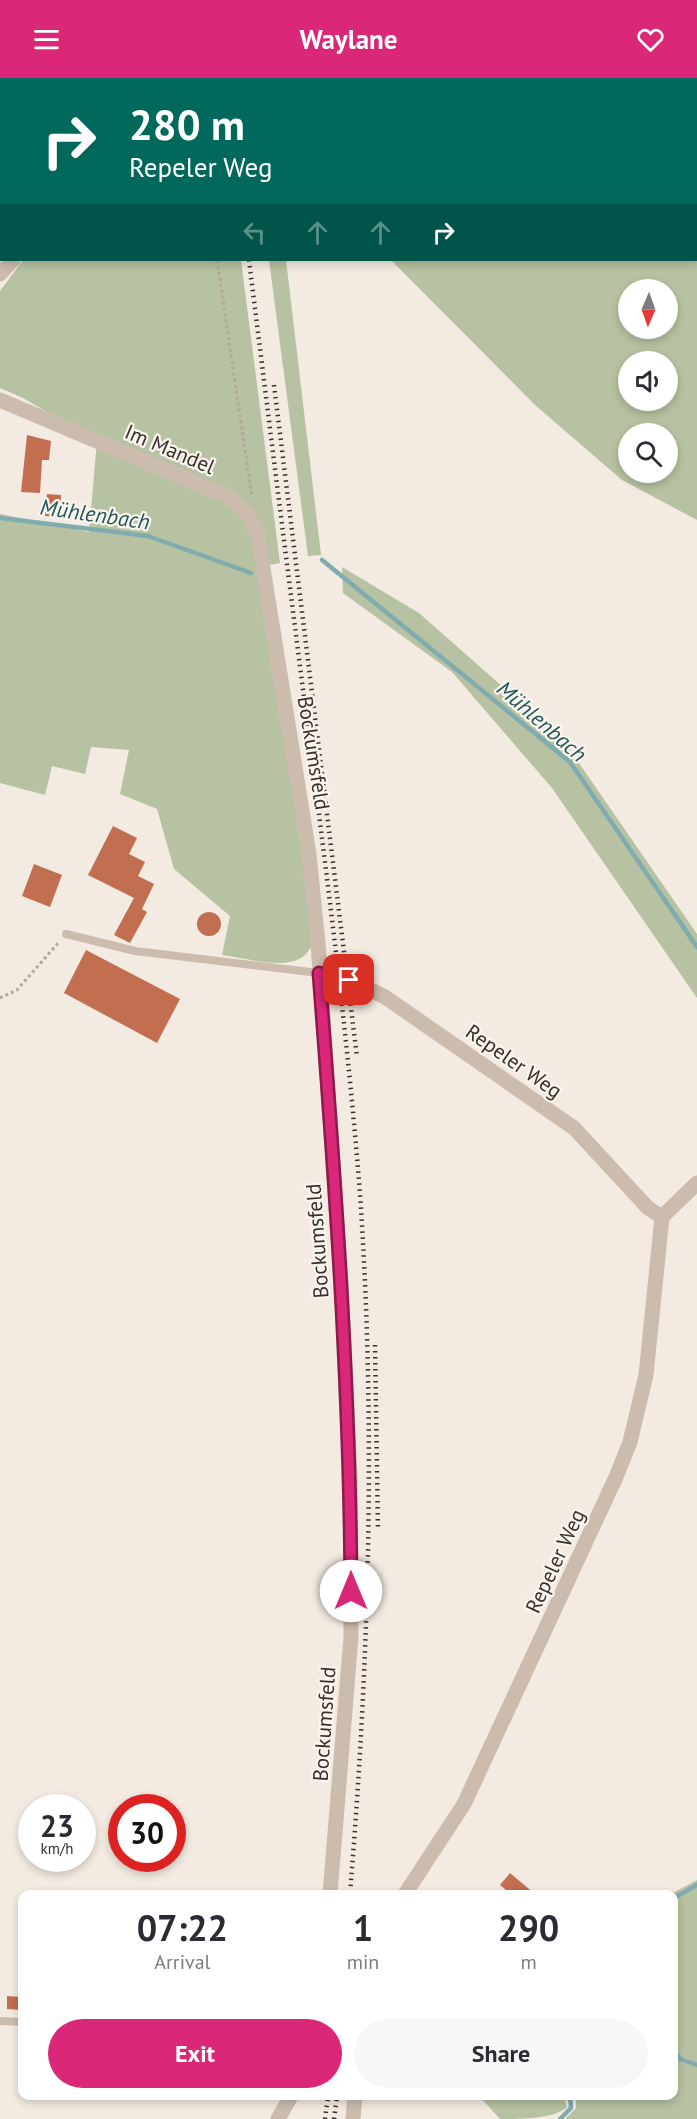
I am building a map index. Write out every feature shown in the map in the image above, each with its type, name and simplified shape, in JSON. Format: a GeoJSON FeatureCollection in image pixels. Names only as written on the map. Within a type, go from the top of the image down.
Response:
{"type":"FeatureCollection","features":[{"type":"Feature","properties":{"kind":"street"},"geometry":{"type":"LineString","coordinates":[[0,274],[12,261]]}},
{"type":"Feature","properties":{"kind":"street","name":"Im Mandel"},"geometry":{"type":"LineString","coordinates":[[0,400],[229,497],[246,512],[257,531],[265,588]]}},
{"type":"Feature","properties":{"kind":"street","name":"Bockumsfeld"},"geometry":{"type":"LineString","coordinates":[[265,588],[309,854],[341,1282],[351,1487],[351,1637],[330,1890]]}},
{"type":"Feature","properties":{"kind":"street","name":"Repeler Weg"},"geometry":{"type":"LineString","coordinates":[[319,973],[355,982],[385,997],[574,1128],[648,1208],[662,1216],[658,1237],[646,1375],[630,1442],[568,1584],[464,1804],[408,1890]]}},
{"type":"Feature","properties":{"kind":"street"},"geometry":{"type":"LineString","coordinates":[[662,1216],[697,1183]]}},
{"type":"Feature","properties":{"kind":"street"},"geometry":{"type":"LineString","coordinates":[[278,2119],[289,2100]]}},
{"type":"Feature","properties":{"kind":"street"},"geometry":{"type":"LineString","coordinates":[[353,2119],[355,2100]]}},
{"type":"Feature","properties":{"kind":"lane"},"geometry":{"type":"LineString","coordinates":[[66,934],[135,951],[319,973]]}},
{"type":"Feature","properties":{"kind":"lane"},"geometry":{"type":"LineString","coordinates":[[0,2021],[18,2022]]}},
{"type":"Feature","properties":{"kind":"path"},"geometry":{"type":"LineString","coordinates":[[217,261],[254,508]]}},
{"type":"Feature","properties":{"kind":"path"},"geometry":{"type":"LineString","coordinates":[[0,998],[17,990],[66,934]]}},
{"type":"Feature","properties":{"kind":"green space"},"geometry":{"type":"Polygon","coordinates":[[[22,261],[241,261],[280,563],[259,567],[314,935],[310,949],[302,957],[291,962],[264,962],[222,955],[230,916],[174,869],[157,809],[120,794],[129,750],[91,747],[85,774],[52,766],[45,795],[0,783],[0,514],[89,532],[97,441],[23,398],[0,388],[0,291],[22,261]]]}},
{"type":"Feature","properties":{"kind":"green space"},"geometry":{"type":"Polygon","coordinates":[[[269,261],[286,261],[321,555],[308,556],[269,261]]]}},
{"type":"Feature","properties":{"kind":"green space"},"geometry":{"type":"Polygon","coordinates":[[[392,261],[697,261],[697,520],[628,483],[678,483],[678,423],[618,423],[618,477],[535,405],[392,261]]]}},
{"type":"Feature","properties":{"kind":"green space"},"geometry":{"type":"Polygon","coordinates":[[[342,567],[419,613],[563,740],[697,934],[697,998],[552,788],[452,672],[343,593],[342,567]]]}},
{"type":"Feature","properties":{"kind":"green space"},"geometry":{"type":"Polygon","coordinates":[[[697,1880],[697,2119],[565,2119],[576,2108],[576,2100],[678,2100],[678,1890],[697,1880]]]}},
{"type":"Feature","properties":{"kind":"green space"},"geometry":{"type":"Polygon","coordinates":[[[483,2100],[565,2100],[567,2107],[546,2116],[500,2119],[483,2100]]]}},
{"type":"Feature","properties":{"kind":"building"},"geometry":{"type":"Polygon","coordinates":[[[27,435],[51,441],[49,460],[42,460],[40,493],[21,492],[27,435]]]}},
{"type":"Feature","properties":{"kind":"building"},"geometry":{"type":"Polygon","coordinates":[[[47,494],[61,495],[60,517],[45,516],[47,494]]]}},
{"type":"Feature","properties":{"kind":"building"},"geometry":{"type":"Polygon","coordinates":[[[113,826],[137,838],[129,854],[145,862],[138,876],[154,884],[142,909],[147,912],[130,943],[114,935],[134,898],[88,875],[113,826]]]}},
{"type":"Feature","properties":{"kind":"building"},"geometry":{"type":"Polygon","coordinates":[[[34,864],[62,875],[50,907],[22,896],[34,864]]]}},
{"type":"Feature","properties":{"kind":"building"},"geometry":{"type":"Polygon","coordinates":[[[209,912],[217,916],[221,924],[217,932],[209,936],[201,932],[197,924],[201,916],[209,912]]]}},
{"type":"Feature","properties":{"kind":"building"},"geometry":{"type":"Polygon","coordinates":[[[86,950],[180,999],[157,1043],[64,993],[86,950]]]}},
{"type":"Feature","properties":{"kind":"building"},"geometry":{"type":"Polygon","coordinates":[[[510,1873],[530,1890],[506,1890],[500,1885],[510,1873]]]}},
{"type":"Feature","properties":{"kind":"building"},"geometry":{"type":"Polygon","coordinates":[[[7,1996],[18,1997],[18,2010],[7,2009],[7,1996]]]}},
{"type":"Feature","properties":{"kind":"waterway","name":"Mühlenbach"},"geometry":{"type":"LineString","coordinates":[[0,518],[148,536],[251,573]]}},
{"type":"Feature","properties":{"kind":"waterway","name":"Mühlenbach"},"geometry":{"type":"LineString","coordinates":[[322,560],[570,762],[697,947]]}},
{"type":"Feature","properties":{"kind":"waterway"},"geometry":{"type":"LineString","coordinates":[[678,1896],[697,1885]]}},
{"type":"Feature","properties":{"kind":"waterway"},"geometry":{"type":"LineString","coordinates":[[678,2057],[697,2065]]}},
{"type":"Feature","properties":{"kind":"waterway"},"geometry":{"type":"LineString","coordinates":[[560,2119],[571,2108],[570,2100]]}},
{"type":"Feature","properties":{"kind":"railway"},"geometry":{"type":"LineString","coordinates":[[249,261],[333,927],[351,1087],[360,1194],[368,1369],[368,1544],[362,1719],[350,1890]]}},
{"type":"Feature","properties":{"kind":"railway"},"geometry":{"type":"LineString","coordinates":[[274,385],[357,1057]]}},
{"type":"Feature","properties":{"kind":"railway"},"geometry":{"type":"LineString","coordinates":[[375,1345],[378,1531]]}},
{"type":"Feature","properties":{"kind":"railway"},"geometry":{"type":"LineString","coordinates":[[325,2119],[327,2100]]}},
{"type":"Feature","properties":{"kind":"railway"},"geometry":{"type":"LineString","coordinates":[[334,2119],[336,2100]]}},
{"type":"Feature","properties":{"kind":"route"},"geometry":{"type":"LineString","coordinates":[[349,980],[319,973],[341,1282],[350,1476],[351,1591]]}}]}
